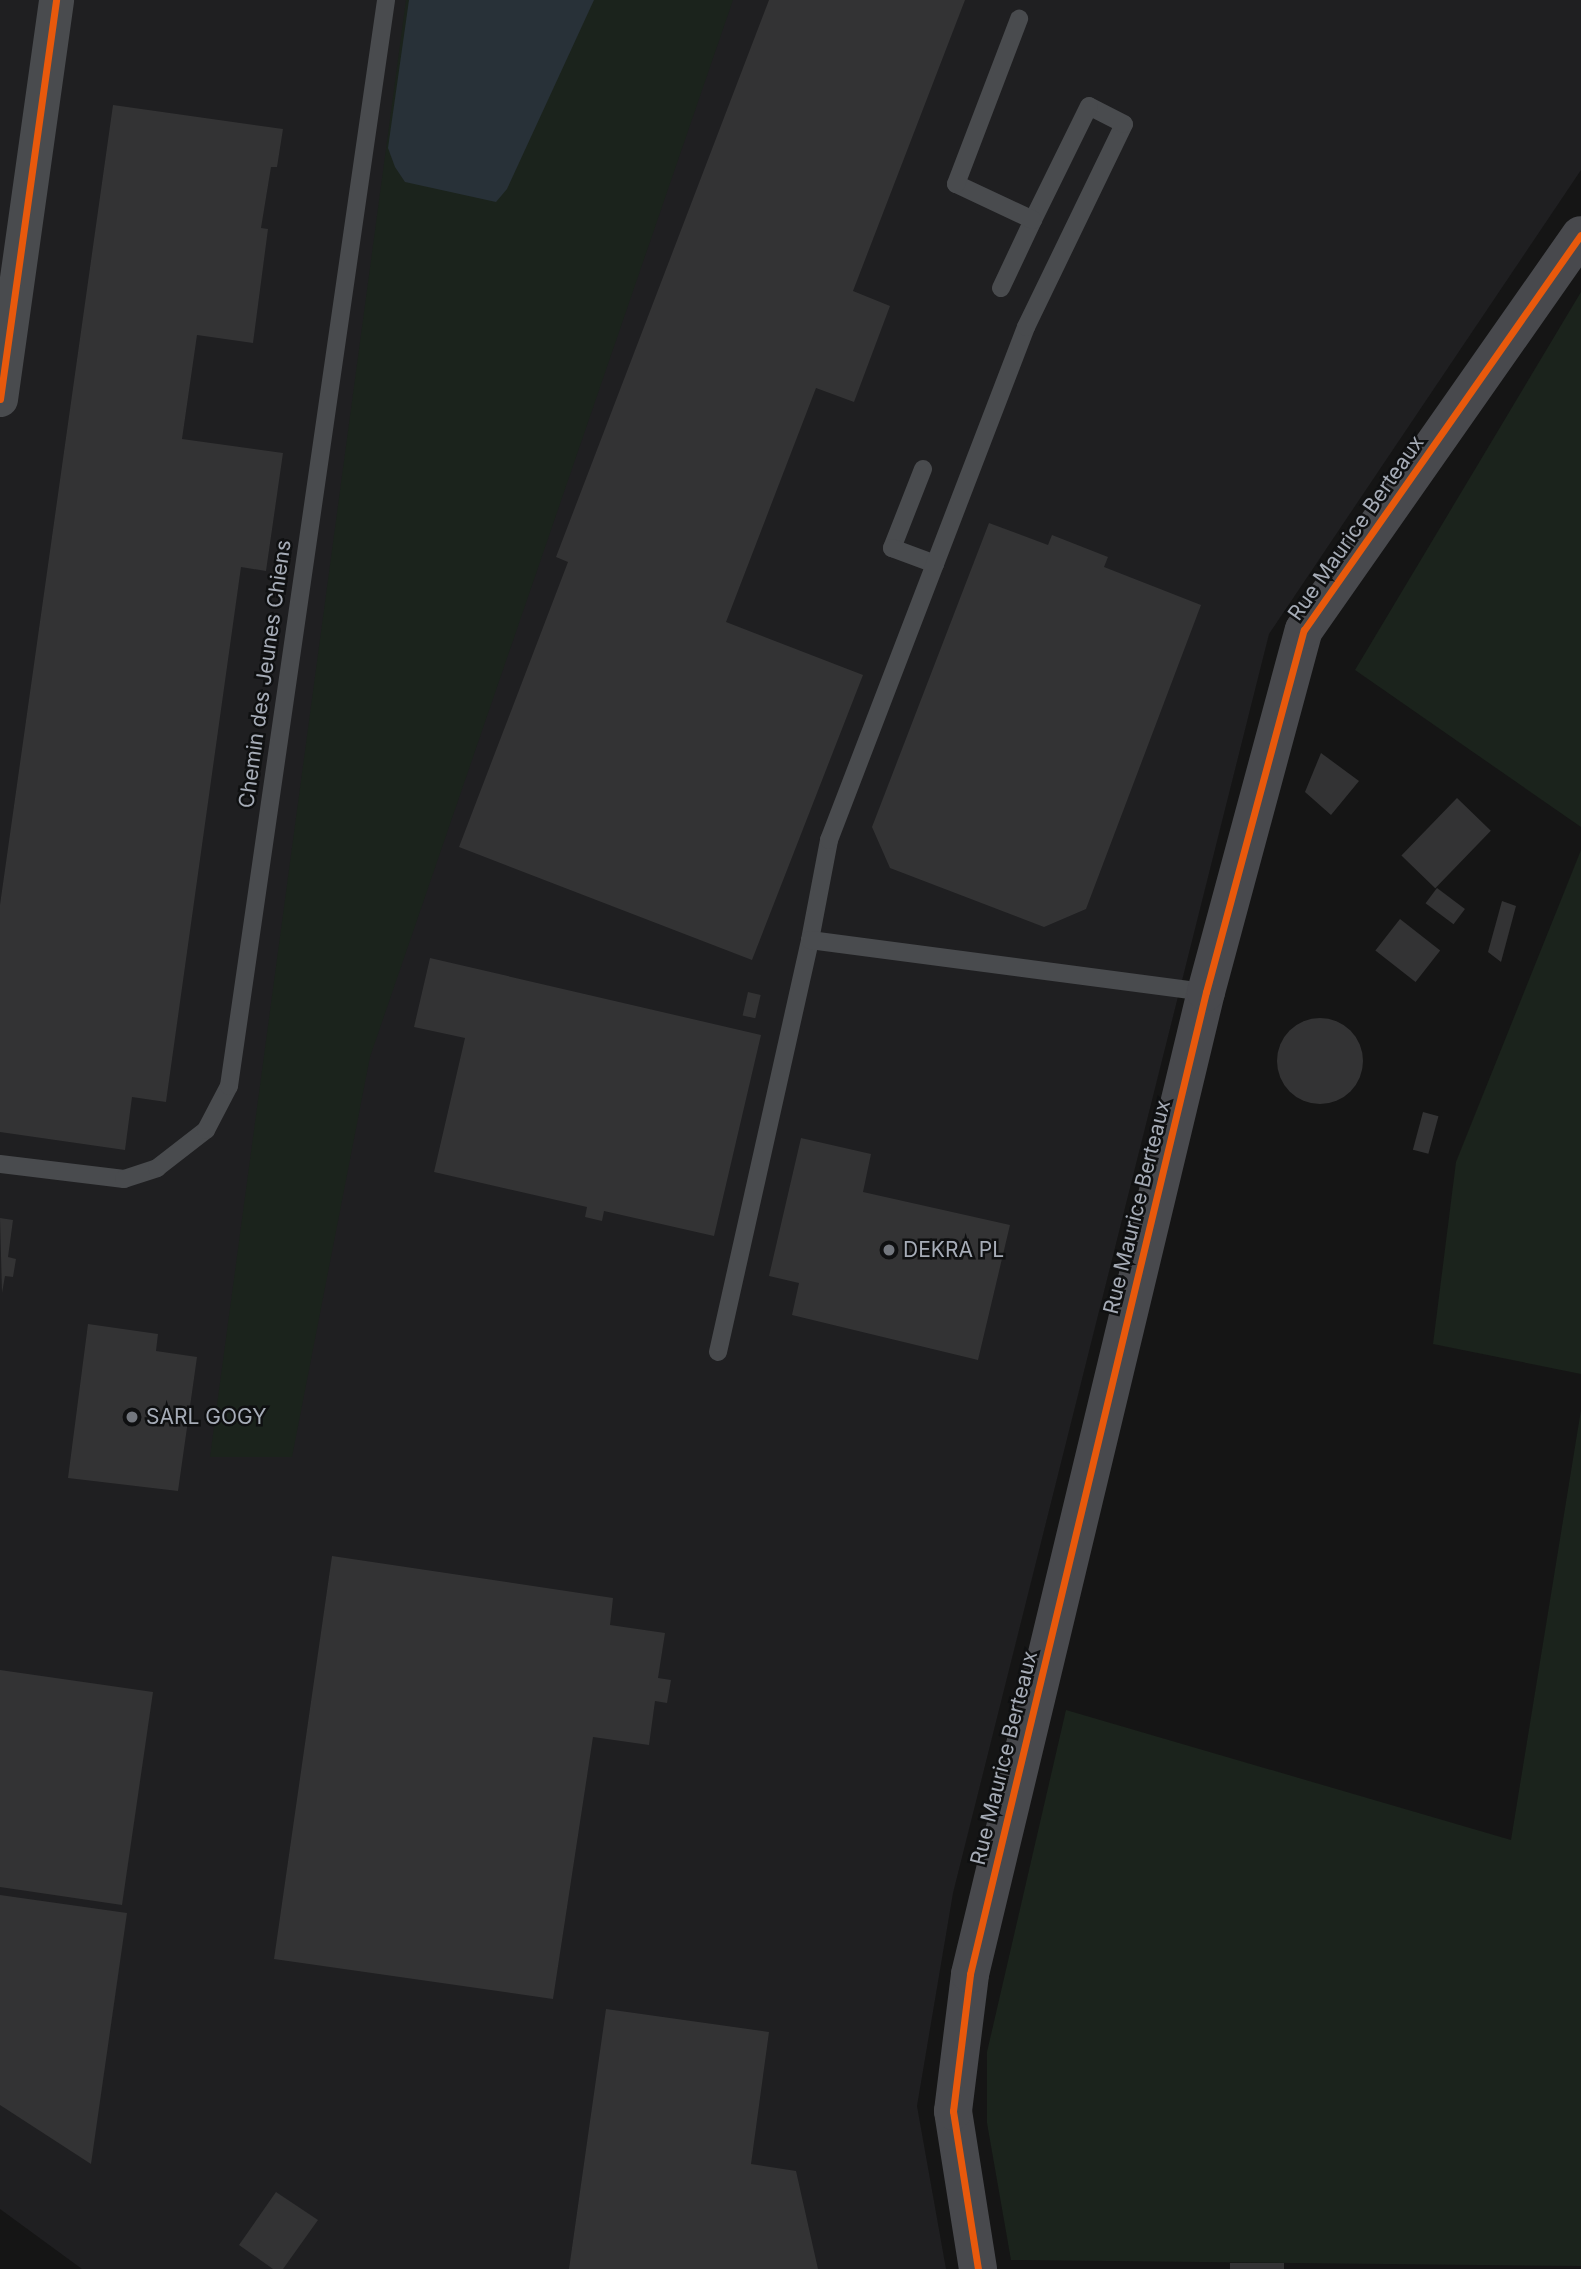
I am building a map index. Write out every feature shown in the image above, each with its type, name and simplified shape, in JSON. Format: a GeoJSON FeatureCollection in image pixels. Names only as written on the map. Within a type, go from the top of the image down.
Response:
{"type":"FeatureCollection","features":[{"type":"Feature","properties":{"kind":"street"},"geometry":{"type":"LineString","coordinates":[[0,399],[5,318],[56,0]]}},
{"type":"Feature","properties":{"kind":"street","name":"Rue Maurice Berteaux"},"geometry":{"type":"LineString","coordinates":[[978,2269],[953,2111],[970,1974],[1206,992],[1304,631],[1581,235]]}},
{"type":"Feature","properties":{"kind":"lane","name":"Chemin des Jeunes Chiens"},"geometry":{"type":"LineString","coordinates":[[0,1164],[124,1179],[157,1168],[206,1130],[229,1086],[386,0]]}},
{"type":"Feature","properties":{"kind":"lane"},"geometry":{"type":"LineString","coordinates":[[1019,19],[957,184],[1033,220]]}},
{"type":"Feature","properties":{"kind":"lane"},"geometry":{"type":"LineString","coordinates":[[718,1352],[830,840],[1026,327],[1124,124],[1089,106],[1001,288]]}},
{"type":"Feature","properties":{"kind":"lane"},"geometry":{"type":"LineString","coordinates":[[923,469],[892,548],[935,564]]}},
{"type":"Feature","properties":{"kind":"lane"},"geometry":{"type":"LineString","coordinates":[[810,940],[1206,992]]}},
{"type":"Feature","properties":{"kind":"shaded area"},"geometry":{"type":"Polygon","coordinates":[[[0,0],[1581,0],[1581,170],[1269,634],[953,1893],[917,2106],[946,2269],[82,2269],[0,2209],[0,0]]]}},
{"type":"Feature","properties":{"kind":"shaded area"},"geometry":{"type":"Polygon","coordinates":[[[406,0],[733,0],[370,1057],[292,1457],[210,1457],[406,0]]]}},
{"type":"Feature","properties":{"kind":"shaded area"},"geometry":{"type":"Polygon","coordinates":[[[409,0],[594,0],[507,189],[496,202],[405,182],[395,167],[388,148],[409,0]]]}},
{"type":"Feature","properties":{"kind":"shaded area"},"geometry":{"type":"Polygon","coordinates":[[[1581,292],[1581,827],[1355,670],[1581,292]]]}},
{"type":"Feature","properties":{"kind":"shaded area"},"geometry":{"type":"Polygon","coordinates":[[[1581,850],[1581,1374],[1433,1344],[1456,1162],[1581,850]]]}},
{"type":"Feature","properties":{"kind":"shaded area"},"geometry":{"type":"Polygon","coordinates":[[[1581,1410],[1581,2266],[1011,2260],[987,2123],[987,2052],[1066,1710],[1511,1840],[1581,1410]]]}},
{"type":"Feature","properties":{"kind":"building"},"geometry":{"type":"Polygon","coordinates":[[[769,0],[965,0],[853,291],[890,306],[854,402],[816,388],[726,622],[863,675],[752,960],[459,847],[568,562],[556,557],[769,0]]]}},
{"type":"Feature","properties":{"kind":"building"},"geometry":{"type":"Polygon","coordinates":[[[113,105],[283,129],[277,167],[271,167],[261,228],[268,229],[253,343],[197,335],[182,439],[283,453],[266,571],[241,567],[166,1102],[132,1097],[125,1150],[0,1132],[0,905],[113,105]]]}},
{"type":"Feature","properties":{"kind":"building"},"geometry":{"type":"Polygon","coordinates":[[[989,523],[1048,545],[1052,535],[1108,557],[1104,567],[1201,605],[1086,909],[1044,927],[890,868],[872,827],[989,523]]]}},
{"type":"Feature","properties":{"kind":"building"},"geometry":{"type":"Polygon","coordinates":[[[1321,753],[1359,781],[1331,815],[1305,792],[1321,753]]]}},
{"type":"Feature","properties":{"kind":"building"},"geometry":{"type":"Polygon","coordinates":[[[1457,798],[1491,831],[1435,888],[1401,856],[1457,798]]]}},
{"type":"Feature","properties":{"kind":"building"},"geometry":{"type":"Polygon","coordinates":[[[1437,888],[1465,909],[1454,924],[1426,903],[1437,888]]]}},
{"type":"Feature","properties":{"kind":"building"},"geometry":{"type":"Polygon","coordinates":[[[1502,901],[1516,906],[1501,962],[1488,952],[1502,901]]]}},
{"type":"Feature","properties":{"kind":"building"},"geometry":{"type":"Polygon","coordinates":[[[1400,919],[1440,950],[1416,982],[1375,951],[1400,919]]]}},
{"type":"Feature","properties":{"kind":"building"},"geometry":{"type":"Polygon","coordinates":[[[430,958],[761,1035],[714,1236],[604,1211],[602,1221],[585,1217],[587,1207],[434,1172],[465,1038],[414,1027],[430,958]]]}},
{"type":"Feature","properties":{"kind":"building"},"geometry":{"type":"Polygon","coordinates":[[[748,992],[761,995],[755,1018],[743,1015],[748,992]]]}},
{"type":"Feature","properties":{"kind":"building"},"geometry":{"type":"Polygon","coordinates":[[[1320,1018],[1336,1022],[1350,1031],[1359,1045],[1363,1061],[1359,1077],[1350,1091],[1336,1100],[1320,1104],[1304,1100],[1290,1091],[1281,1077],[1277,1061],[1281,1045],[1290,1031],[1304,1022],[1320,1018]]]}},
{"type":"Feature","properties":{"kind":"building"},"geometry":{"type":"Polygon","coordinates":[[[1423,1112],[1438,1116],[1428,1154],[1413,1150],[1423,1112]]]}},
{"type":"Feature","properties":{"kind":"building","name":"DEKRA PL"},"geometry":{"type":"Polygon","coordinates":[[[801,1138],[871,1154],[863,1192],[1010,1225],[978,1360],[792,1315],[799,1283],[769,1276],[801,1138]]]}},
{"type":"Feature","properties":{"kind":"building"},"geometry":{"type":"Polygon","coordinates":[[[0,1218],[13,1220],[8,1257],[16,1259],[13,1277],[5,1276],[2,1293],[0,1218]]]}},
{"type":"Feature","properties":{"kind":"building","name":"SARL GOGY"},"geometry":{"type":"Polygon","coordinates":[[[88,1324],[158,1334],[156,1351],[197,1357],[178,1491],[68,1478],[88,1324]]]}},
{"type":"Feature","properties":{"kind":"building"},"geometry":{"type":"Polygon","coordinates":[[[332,1556],[613,1598],[610,1625],[665,1633],[658,1678],[671,1680],[667,1703],[655,1701],[649,1745],[593,1737],[553,1999],[274,1959],[332,1556]]]}},
{"type":"Feature","properties":{"kind":"building"},"geometry":{"type":"Polygon","coordinates":[[[0,1670],[153,1692],[122,1905],[0,1887],[0,1670]]]}},
{"type":"Feature","properties":{"kind":"building"},"geometry":{"type":"Polygon","coordinates":[[[0,1895],[127,1913],[91,2164],[0,2105],[0,1895]]]}},
{"type":"Feature","properties":{"kind":"building"},"geometry":{"type":"Polygon","coordinates":[[[606,2009],[769,2032],[751,2164],[796,2171],[818,2269],[569,2269],[606,2009]]]}},
{"type":"Feature","properties":{"kind":"building"},"geometry":{"type":"Polygon","coordinates":[[[276,2192],[318,2220],[283,2269],[273,2269],[239,2245],[276,2192]]]}},
{"type":"Feature","properties":{"kind":"building"},"geometry":{"type":"Polygon","coordinates":[[[1230,2263],[1284,2263],[1284,2269],[1230,2269],[1230,2263]]]}},
{"type":"Feature","properties":{"kind":"cycle path"},"geometry":{"type":"LineString","coordinates":[[0,399],[56,0]]}},
{"type":"Feature","properties":{"kind":"cycle path"},"geometry":{"type":"LineString","coordinates":[[978,2269],[953,2111],[970,1974],[1206,992],[1304,630],[1581,235]]}},
{"type":"Feature","properties":{"kind":"place","name":"DEKRA PL"},"geometry":{"type":"Point","coordinates":[889,1250]}},
{"type":"Feature","properties":{"kind":"place","name":"SARL GOGY"},"geometry":{"type":"Point","coordinates":[132,1417]}}]}
